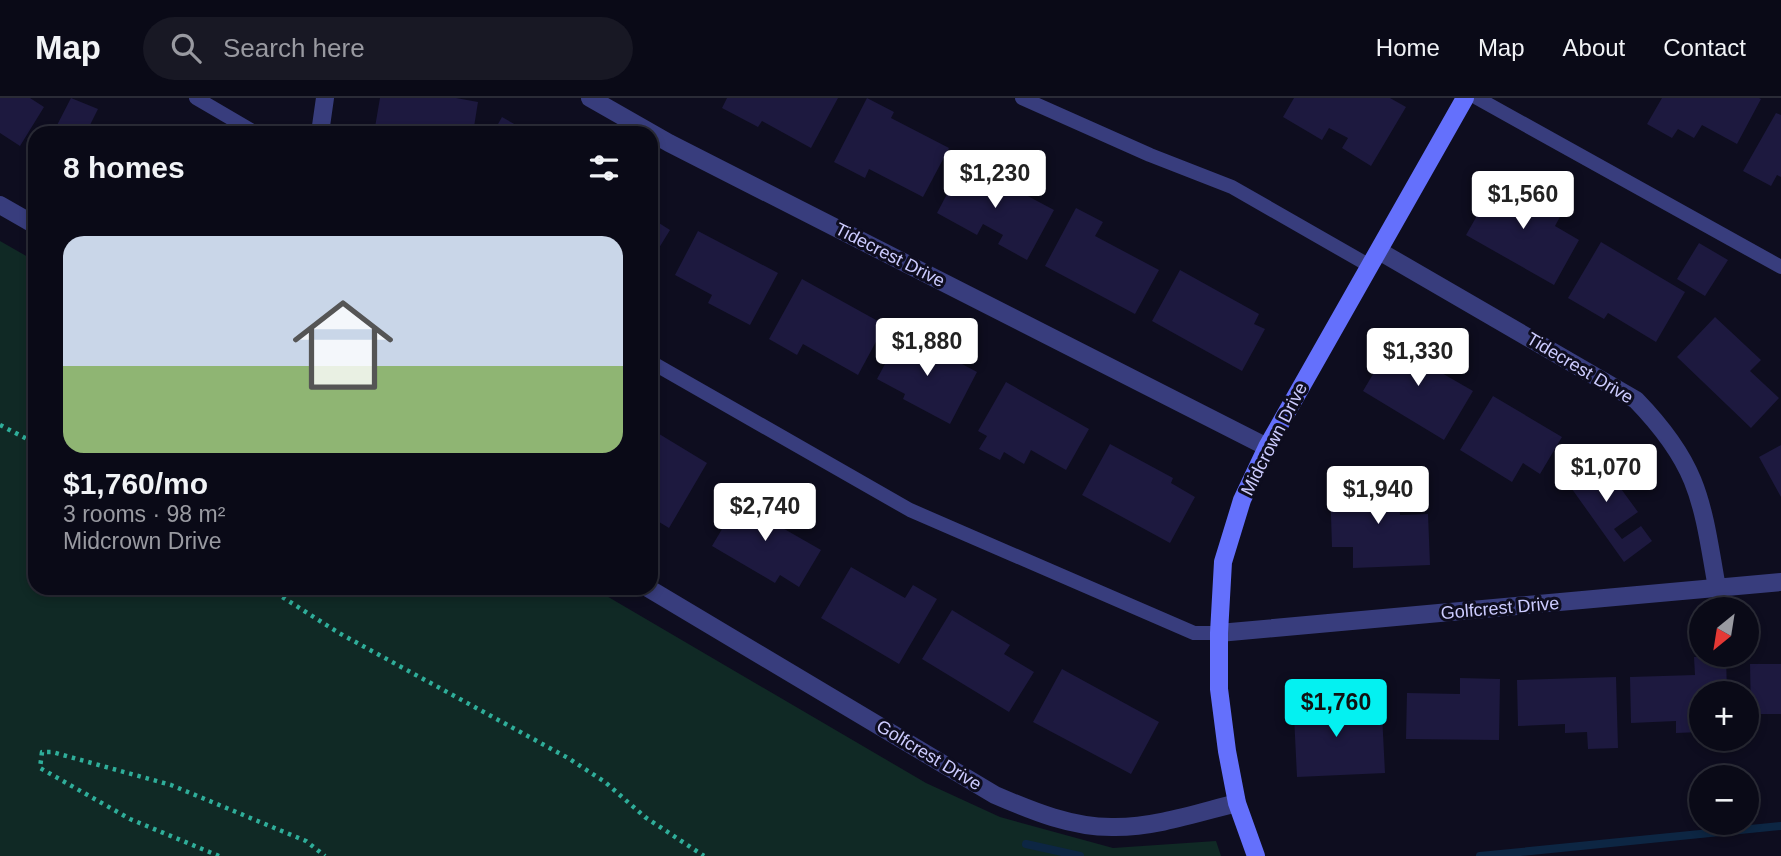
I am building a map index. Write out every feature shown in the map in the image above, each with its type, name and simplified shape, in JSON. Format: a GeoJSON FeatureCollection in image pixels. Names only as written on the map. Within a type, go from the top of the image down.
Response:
{"type":"FeatureCollection","features":[{"type":"Feature","properties":{"kind":"street"},"geometry":{"type":"LineString","coordinates":[[321,126],[326,98]]}},
{"type":"Feature","properties":{"kind":"street","name":"Tidecrest Drive"},"geometry":{"type":"LineString","coordinates":[[590,98],[639,126]]}},
{"type":"Feature","properties":{"kind":"street","name":"Midcrown Drive"},"geometry":{"type":"LineString","coordinates":[[1256,856],[1237,803],[1219,689],[1223,562],[1242,500],[1267,447],[1465,98]]}},
{"type":"Feature","properties":{"kind":"street","name":"Tidecrest Drive"},"geometry":{"type":"LineString","coordinates":[[658,137],[1267,447]]}},
{"type":"Feature","properties":{"kind":"street"},"geometry":{"type":"LineString","coordinates":[[0,205],[28,221]]}},
{"type":"Feature","properties":{"kind":"street","name":"Tidecrest Drive"},"geometry":{"type":"LineString","coordinates":[[1374,258],[1636,400],[1665,430],[1687,464],[1702,502],[1717,588]]}},
{"type":"Feature","properties":{"kind":"street","name":"Golfcrest Drive"},"geometry":{"type":"LineString","coordinates":[[1219,633],[1781,582]]}},
{"type":"Feature","properties":{"kind":"street","name":"Golfcrest Drive"},"geometry":{"type":"LineString","coordinates":[[658,593],[995,795],[1031,810],[1069,821],[1114,828],[1153,824],[1237,803]]}},
{"type":"Feature","properties":{"kind":"lane"},"geometry":{"type":"LineString","coordinates":[[196,98],[244,126]]}},
{"type":"Feature","properties":{"kind":"lane"},"geometry":{"type":"LineString","coordinates":[[1022,98],[1150,155],[1232,187],[1374,258]]}},
{"type":"Feature","properties":{"kind":"lane"},"geometry":{"type":"LineString","coordinates":[[1477,98],[1781,267]]}},
{"type":"Feature","properties":{"kind":"lane"},"geometry":{"type":"LineString","coordinates":[[658,366],[910,510],[1194,633],[1219,633]]}},
{"type":"Feature","properties":{"kind":"path"},"geometry":{"type":"LineString","coordinates":[[0,425],[28,439]]}},
{"type":"Feature","properties":{"kind":"path"},"geometry":{"type":"LineString","coordinates":[[279,595],[339,633],[568,758],[605,782],[645,817],[704,856]]}},
{"type":"Feature","properties":{"kind":"path"},"geometry":{"type":"LineString","coordinates":[[219,856],[130,819],[40,768],[42,752],[51,752],[171,786],[306,841],[324,856]]}},
{"type":"Feature","properties":{"kind":"green space"},"geometry":{"type":"Polygon","coordinates":[[[0,241],[28,257],[28,595],[605,595],[926,783],[1000,817],[1113,848],[1216,841],[1221,856],[0,856],[0,241]]]}},
{"type":"Feature","properties":{"kind":"building"},"geometry":{"type":"Polygon","coordinates":[[[0,98],[30,98],[44,107],[32,126],[28,126],[28,133],[20,146],[0,133],[0,98]]]}},
{"type":"Feature","properties":{"kind":"building"},"geometry":{"type":"Polygon","coordinates":[[[71,98],[98,109],[90,126],[57,126],[71,98]]]}},
{"type":"Feature","properties":{"kind":"building"},"geometry":{"type":"Polygon","coordinates":[[[380,98],[456,98],[478,102],[474,126],[375,126],[380,98]]]}},
{"type":"Feature","properties":{"kind":"building"},"geometry":{"type":"Polygon","coordinates":[[[727,98],[838,98],[811,148],[762,121],[758,127],[722,108],[727,98]]]}},
{"type":"Feature","properties":{"kind":"building"},"geometry":{"type":"Polygon","coordinates":[[[867,98],[894,112],[891,118],[949,148],[923,197],[869,169],[865,178],[834,162],[867,98]]]}},
{"type":"Feature","properties":{"kind":"building"},"geometry":{"type":"Polygon","coordinates":[[[1294,98],[1390,98],[1406,107],[1371,166],[1342,148],[1348,138],[1329,128],[1322,140],[1283,117],[1294,98]]]}},
{"type":"Feature","properties":{"kind":"building"},"geometry":{"type":"Polygon","coordinates":[[[1662,98],[1761,99],[1737,144],[1702,125],[1694,138],[1678,129],[1672,138],[1647,124],[1662,98]]]}},
{"type":"Feature","properties":{"kind":"building"},"geometry":{"type":"Polygon","coordinates":[[[1776,113],[1781,115],[1781,177],[1777,175],[1771,186],[1743,171],[1776,113]]]}},
{"type":"Feature","properties":{"kind":"building"},"geometry":{"type":"Polygon","coordinates":[[[502,117],[518,126],[497,126],[502,117]]]}},
{"type":"Feature","properties":{"kind":"building"},"geometry":{"type":"Polygon","coordinates":[[[964,162],[1054,210],[1027,260],[998,244],[1003,235],[983,224],[977,235],[937,213],[964,162]]]}},
{"type":"Feature","properties":{"kind":"building"},"geometry":{"type":"Polygon","coordinates":[[[1499,177],[1562,213],[1555,226],[1579,240],[1554,285],[1466,235],[1499,177]]]}},
{"type":"Feature","properties":{"kind":"building"},"geometry":{"type":"Polygon","coordinates":[[[1076,208],[1103,222],[1095,236],[1159,270],[1135,314],[1045,266],[1076,208]]]}},
{"type":"Feature","properties":{"kind":"building"},"geometry":{"type":"Polygon","coordinates":[[[658,222],[670,230],[658,250],[658,222]]]}},
{"type":"Feature","properties":{"kind":"building"},"geometry":{"type":"Polygon","coordinates":[[[698,231],[778,273],[750,325],[708,303],[712,295],[675,275],[698,231]]]}},
{"type":"Feature","properties":{"kind":"building"},"geometry":{"type":"Polygon","coordinates":[[[1601,242],[1685,292],[1656,342],[1608,313],[1604,319],[1568,298],[1601,242]]]}},
{"type":"Feature","properties":{"kind":"building"},"geometry":{"type":"Polygon","coordinates":[[[1699,243],[1728,260],[1705,296],[1677,279],[1699,243]]]}},
{"type":"Feature","properties":{"kind":"building"},"geometry":{"type":"Polygon","coordinates":[[[1180,270],[1259,314],[1254,324],[1265,329],[1242,371],[1152,321],[1180,270]]]}},
{"type":"Feature","properties":{"kind":"building"},"geometry":{"type":"Polygon","coordinates":[[[802,279],[885,325],[858,375],[803,344],[797,355],[769,339],[802,279]]]}},
{"type":"Feature","properties":{"kind":"building"},"geometry":{"type":"Polygon","coordinates":[[[1715,317],[1761,360],[1750,371],[1779,398],[1751,428],[1677,357],[1715,317]]]}},
{"type":"Feature","properties":{"kind":"building"},"geometry":{"type":"Polygon","coordinates":[[[902,332],[977,372],[950,424],[903,399],[905,394],[877,379],[902,332]]]}},
{"type":"Feature","properties":{"kind":"building"},"geometry":{"type":"Polygon","coordinates":[[[1397,334],[1446,363],[1440,372],[1473,391],[1444,440],[1363,391],[1397,334]]]}},
{"type":"Feature","properties":{"kind":"building"},"geometry":{"type":"Polygon","coordinates":[[[1006,382],[1089,429],[1066,470],[1031,450],[1024,464],[1004,452],[1000,460],[979,449],[987,436],[978,431],[1006,382]]]}},
{"type":"Feature","properties":{"kind":"building"},"geometry":{"type":"Polygon","coordinates":[[[1493,396],[1562,437],[1540,474],[1523,463],[1512,482],[1460,450],[1493,396]]]}},
{"type":"Feature","properties":{"kind":"building"},"geometry":{"type":"Polygon","coordinates":[[[658,433],[707,463],[669,528],[658,521],[658,433]]]}},
{"type":"Feature","properties":{"kind":"building"},"geometry":{"type":"Polygon","coordinates":[[[1110,444],[1173,478],[1171,483],[1195,497],[1170,543],[1082,495],[1110,444]]]}},
{"type":"Feature","properties":{"kind":"building"},"geometry":{"type":"Polygon","coordinates":[[[1781,445],[1781,497],[1759,457],[1781,445]]]}},
{"type":"Feature","properties":{"kind":"building"},"geometry":{"type":"Polygon","coordinates":[[[1594,452],[1638,512],[1614,529],[1622,539],[1641,526],[1652,541],[1624,562],[1562,475],[1594,452]]]}},
{"type":"Feature","properties":{"kind":"building"},"geometry":{"type":"Polygon","coordinates":[[[1399,482],[1400,515],[1428,514],[1430,565],[1353,568],[1353,547],[1332,547],[1330,484],[1399,482]]]}},
{"type":"Feature","properties":{"kind":"building"},"geometry":{"type":"Polygon","coordinates":[[[747,487],[769,500],[760,515],[821,550],[799,587],[780,575],[775,583],[712,546],[747,487]]]}},
{"type":"Feature","properties":{"kind":"building"},"geometry":{"type":"Polygon","coordinates":[[[851,567],[905,598],[913,585],[937,599],[899,664],[821,618],[851,567]]]}},
{"type":"Feature","properties":{"kind":"building"},"geometry":{"type":"Polygon","coordinates":[[[952,610],[1010,645],[1004,654],[1034,672],[1009,712],[922,659],[952,610]]]}},
{"type":"Feature","properties":{"kind":"building"},"geometry":{"type":"Polygon","coordinates":[[[1759,664],[1781,664],[1781,714],[1759,714],[1759,681],[1750,681],[1750,667],[1759,667],[1759,664]]]}},
{"type":"Feature","properties":{"kind":"building"},"geometry":{"type":"Polygon","coordinates":[[[1695,667],[1726,667],[1727,681],[1689,681],[1689,732],[1676,733],[1676,721],[1631,723],[1630,677],[1695,675],[1695,667]]]}},
{"type":"Feature","properties":{"kind":"building"},"geometry":{"type":"Polygon","coordinates":[[[1062,669],[1159,722],[1131,774],[1033,722],[1062,669]]]}},
{"type":"Feature","properties":{"kind":"building"},"geometry":{"type":"Polygon","coordinates":[[[1616,677],[1618,748],[1588,749],[1587,732],[1565,733],[1565,724],[1518,726],[1517,680],[1616,677]]]}},
{"type":"Feature","properties":{"kind":"building"},"geometry":{"type":"Polygon","coordinates":[[[1460,678],[1500,679],[1499,740],[1406,739],[1407,693],[1460,694],[1460,678]]]}},
{"type":"Feature","properties":{"kind":"building"},"geometry":{"type":"Polygon","coordinates":[[[1335,693],[1336,716],[1382,714],[1385,773],[1297,777],[1293,695],[1335,693]]]}},
{"type":"Feature","properties":{"kind":"waterway"},"geometry":{"type":"LineString","coordinates":[[1480,856],[1781,826]]}},
{"type":"Feature","properties":{"kind":"waterway"},"geometry":{"type":"LineString","coordinates":[[1026,844],[1080,856]]}}]}
